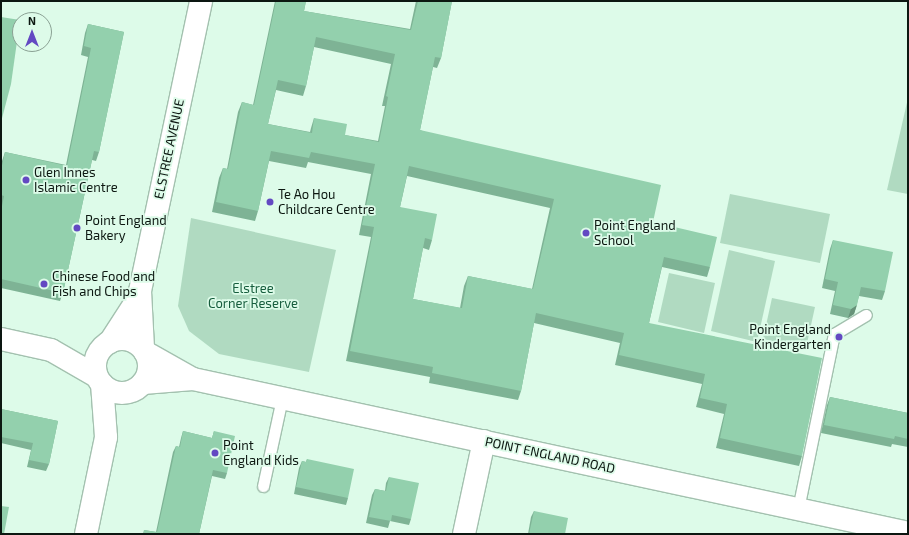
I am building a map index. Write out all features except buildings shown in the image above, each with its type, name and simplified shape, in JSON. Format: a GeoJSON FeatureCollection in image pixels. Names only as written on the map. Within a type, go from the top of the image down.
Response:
{"type":"FeatureCollection","features":[{"type":"Feature","properties":{"kind":"street","name":"ELSTREE AVENUE"},"geometry":{"type":"LineString","coordinates":[[139,297],[201,1]]}},
{"type":"Feature","properties":{"kind":"street"},"geometry":{"type":"LineString","coordinates":[[86,534],[106,437],[96,358],[139,297]]}},
{"type":"Feature","properties":{"kind":"street"},"geometry":{"type":"LineString","coordinates":[[106,437],[149,372],[144,350],[139,297]]}},
{"type":"Feature","properties":{"kind":"street"},"geometry":{"type":"LineString","coordinates":[[1,339],[51,350],[106,345],[130,340],[144,350]]}},
{"type":"Feature","properties":{"kind":"street"},"geometry":{"type":"LineString","coordinates":[[51,350],[118,393],[137,388]]}},
{"type":"Feature","properties":{"kind":"street","name":"POINT ENGLAND ROAD"},"geometry":{"type":"LineString","coordinates":[[144,350],[193,379],[798,509],[840,526],[908,533]]}},
{"type":"Feature","properties":{"kind":"street","name":"POINT ENGLAND ROAD"},"geometry":{"type":"LineString","coordinates":[[137,388],[193,379]]}},
{"type":"Feature","properties":{"kind":"street"},"geometry":{"type":"LineString","coordinates":[[464,534],[484,441]]}},
{"type":"Feature","properties":{"kind":"lane"},"geometry":{"type":"LineString","coordinates":[[798,509],[834,334],[866,315]]}},
{"type":"Feature","properties":{"kind":"lane"},"geometry":{"type":"LineString","coordinates":[[264,486],[282,398]]}},
{"type":"Feature","properties":{"kind":"green space"},"geometry":{"type":"Polygon","coordinates":[[[908,98],[908,194],[887,190],[908,98]]]}},
{"type":"Feature","properties":{"kind":"green space"},"geometry":{"type":"Polygon","coordinates":[[[730,194],[830,214],[820,263],[720,243],[730,194]]]}},
{"type":"Feature","properties":{"kind":"green space","name":"Elstree Corner Reserve"},"geometry":{"type":"Polygon","coordinates":[[[191,218],[336,250],[309,372],[219,354],[189,331],[178,306],[191,218]]]}},
{"type":"Feature","properties":{"kind":"green space"},"geometry":{"type":"Polygon","coordinates":[[[729,250],[775,261],[757,342],[711,331],[729,250]]]}},
{"type":"Feature","properties":{"kind":"green space"},"geometry":{"type":"Polygon","coordinates":[[[669,273],[715,283],[704,333],[658,322],[669,273]]]}},
{"type":"Feature","properties":{"kind":"green space"},"geometry":{"type":"Polygon","coordinates":[[[772,298],[815,307],[806,348],[763,339],[772,298]]]}},
{"type":"Feature","properties":{"kind":"place","name":"Glen Innes Islamic Centre"},"geometry":{"type":"Point","coordinates":[26,180]}},
{"type":"Feature","properties":{"kind":"place","name":"Te Ao Hou Childcare Centre"},"geometry":{"type":"Point","coordinates":[270,202]}},
{"type":"Feature","properties":{"kind":"place","name":"Point England Bakery"},"geometry":{"type":"Point","coordinates":[77,228]}},
{"type":"Feature","properties":{"kind":"place","name":"Point England School"},"geometry":{"type":"Point","coordinates":[586,233]}},
{"type":"Feature","properties":{"kind":"place","name":"Chinese Food and Fish and Chips"},"geometry":{"type":"Point","coordinates":[44,284]}},
{"type":"Feature","properties":{"kind":"place","name":"Point England Kindergarten"},"geometry":{"type":"Point","coordinates":[839,337]}},
{"type":"Feature","properties":{"kind":"place","name":"Point England Kids"},"geometry":{"type":"Point","coordinates":[215,453]}}]}
